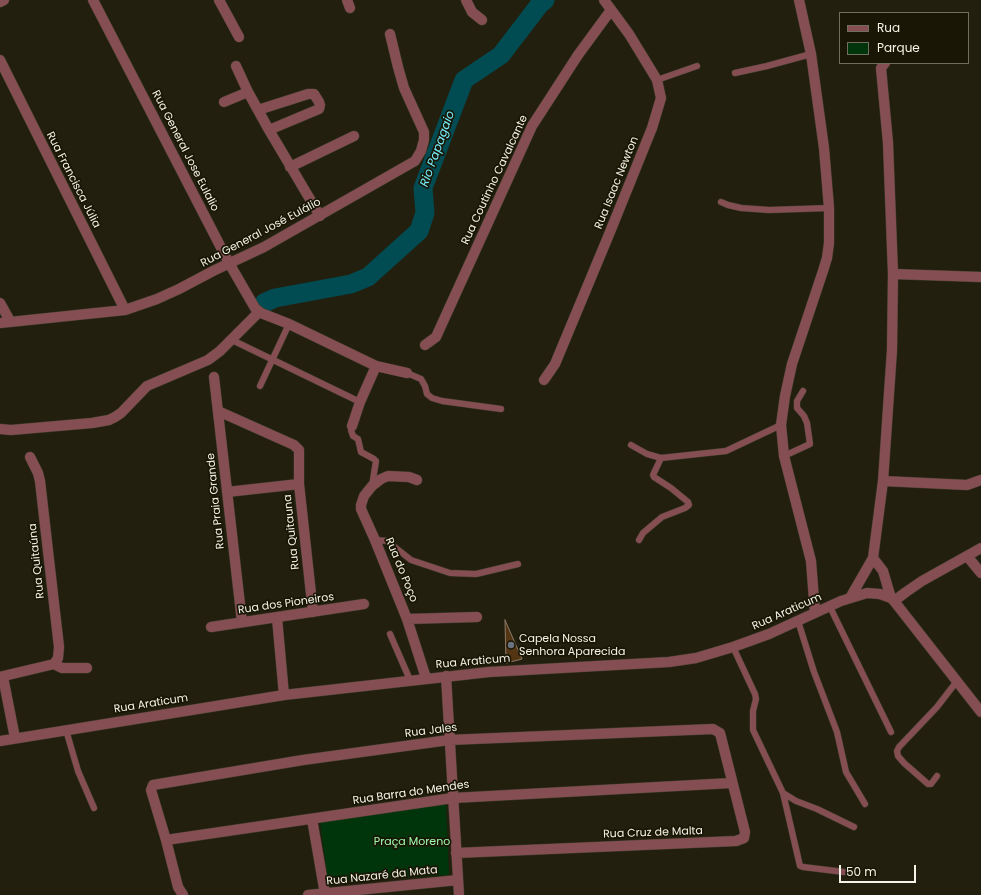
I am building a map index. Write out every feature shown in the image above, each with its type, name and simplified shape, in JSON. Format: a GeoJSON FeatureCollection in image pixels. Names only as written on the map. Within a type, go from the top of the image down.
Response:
{"type":"FeatureCollection","features":[{"type":"Feature","properties":{"kind":"street"},"geometry":{"type":"LineString","coordinates":[[0,2],[4,0]]}},
{"type":"Feature","properties":{"kind":"street","name":"Rua General Jose Eulalio"},"geometry":{"type":"LineString","coordinates":[[93,0],[229,263],[259,312]]}},
{"type":"Feature","properties":{"kind":"street"},"geometry":{"type":"LineString","coordinates":[[219,0],[239,37]]}},
{"type":"Feature","properties":{"kind":"street"},"geometry":{"type":"LineString","coordinates":[[466,0],[472,12],[482,20]]}},
{"type":"Feature","properties":{"kind":"street","name":"Rua Isaac Newton"},"geometry":{"type":"LineString","coordinates":[[544,380],[555,364],[652,128],[661,98],[657,80],[629,34],[604,0]]}},
{"type":"Feature","properties":{"kind":"street"},"geometry":{"type":"LineString","coordinates":[[799,0],[811,54],[824,148],[829,208],[829,242],[827,258],[792,364],[785,396],[781,425],[784,456],[811,561],[815,613]]}},
{"type":"Feature","properties":{"kind":"street","name":"Rua Coutinho Cavalcante"},"geometry":{"type":"LineString","coordinates":[[426,345],[436,337],[532,126],[578,55],[611,10]]}},
{"type":"Feature","properties":{"kind":"street","name":"Rua General José Eulálio"},"geometry":{"type":"LineString","coordinates":[[5,322],[125,310],[179,289],[264,247],[415,161],[421,151],[424,140],[424,132],[404,88],[390,34]]}},
{"type":"Feature","properties":{"kind":"street","name":"Rua Francisca Júlia"},"geometry":{"type":"LineString","coordinates":[[0,60],[125,310]]}},
{"type":"Feature","properties":{"kind":"street"},"geometry":{"type":"LineString","coordinates":[[850,598],[873,558],[883,481],[892,350],[893,274],[888,144],[881,68],[884,64]]}},
{"type":"Feature","properties":{"kind":"street"},"geometry":{"type":"LineString","coordinates":[[236,66],[248,92],[269,130],[320,216]]}},
{"type":"Feature","properties":{"kind":"street"},"geometry":{"type":"LineString","coordinates":[[224,102],[248,92]]}},
{"type":"Feature","properties":{"kind":"street"},"geometry":{"type":"LineString","coordinates":[[258,110],[308,94],[314,94],[319,102],[319,109],[269,130]]}},
{"type":"Feature","properties":{"kind":"street"},"geometry":{"type":"LineString","coordinates":[[290,167],[354,136]]}},
{"type":"Feature","properties":{"kind":"street"},"geometry":{"type":"LineString","coordinates":[[893,274],[981,277]]}},
{"type":"Feature","properties":{"kind":"street"},"geometry":{"type":"LineString","coordinates":[[0,303],[5,322]]}},
{"type":"Feature","properties":{"kind":"street"},"geometry":{"type":"LineString","coordinates":[[0,429],[19,430],[109,420],[122,413],[147,386],[208,360],[232,340],[259,312],[289,324],[376,366],[407,373]]}},
{"type":"Feature","properties":{"kind":"street"},"geometry":{"type":"LineString","coordinates":[[352,426],[360,402],[376,366]]}},
{"type":"Feature","properties":{"kind":"street","name":"Rua Praia Grande"},"geometry":{"type":"LineString","coordinates":[[214,377],[242,622]]}},
{"type":"Feature","properties":{"kind":"street","name":"Rua Quitauna"},"geometry":{"type":"LineString","coordinates":[[218,411],[294,445],[299,450],[299,484],[313,612]]}},
{"type":"Feature","properties":{"kind":"street","name":"Rua Quitaúna"},"geometry":{"type":"LineString","coordinates":[[30,457],[38,473],[40,481],[59,647],[58,658],[54,664]]}},
{"type":"Feature","properties":{"kind":"street","name":"Rua do Poço"},"geometry":{"type":"LineString","coordinates":[[417,480],[409,477],[388,476],[381,479],[372,486],[362,500],[361,509],[376,540],[408,619],[426,678]]}},
{"type":"Feature","properties":{"kind":"street"},"geometry":{"type":"LineString","coordinates":[[883,481],[967,485],[981,480]]}},
{"type":"Feature","properties":{"kind":"street"},"geometry":{"type":"LineString","coordinates":[[227,492],[299,484]]}},
{"type":"Feature","properties":{"kind":"street"},"geometry":{"type":"LineString","coordinates":[[893,600],[922,581],[981,548]]}},
{"type":"Feature","properties":{"kind":"street"},"geometry":{"type":"LineString","coordinates":[[967,556],[981,573]]}},
{"type":"Feature","properties":{"kind":"street"},"geometry":{"type":"LineString","coordinates":[[873,558],[883,571],[893,600],[981,712]]}},
{"type":"Feature","properties":{"kind":"street","name":"Rua Araticum"},"geometry":{"type":"LineString","coordinates":[[0,741],[284,694],[489,672],[669,662],[696,658],[770,634],[850,598],[867,593],[880,594],[893,600]]}},
{"type":"Feature","properties":{"kind":"street","name":"Rua dos Pioneiros"},"geometry":{"type":"LineString","coordinates":[[211,626],[277,618],[364,604]]}},
{"type":"Feature","properties":{"kind":"street"},"geometry":{"type":"LineString","coordinates":[[408,619],[477,617]]}},
{"type":"Feature","properties":{"kind":"street"},"geometry":{"type":"LineString","coordinates":[[277,618],[284,694]]}},
{"type":"Feature","properties":{"kind":"street"},"geometry":{"type":"LineString","coordinates":[[15,738],[2,677],[54,664],[62,668],[87,668]]}},
{"type":"Feature","properties":{"kind":"street"},"geometry":{"type":"LineString","coordinates":[[446,676],[459,895]]}},
{"type":"Feature","properties":{"kind":"street","name":"Rua Jales"},"geometry":{"type":"LineString","coordinates":[[166,840],[151,788],[155,784],[302,760],[449,740],[714,729],[718,731],[720,735]]}},
{"type":"Feature","properties":{"kind":"street","name":"Rua Cruz de Malta"},"geometry":{"type":"LineString","coordinates":[[456,853],[739,840],[744,838],[745,832],[720,735]]}},
{"type":"Feature","properties":{"kind":"street","name":"Rua Barra do Mendes"},"geometry":{"type":"LineString","coordinates":[[166,840],[454,798],[732,783]]}},
{"type":"Feature","properties":{"kind":"street"},"geometry":{"type":"LineString","coordinates":[[312,819],[325,894]]}},
{"type":"Feature","properties":{"kind":"street"},"geometry":{"type":"LineString","coordinates":[[166,840],[178,887],[183,895]]}},
{"type":"Feature","properties":{"kind":"street","name":"Rua Nazaré da Mata"},"geometry":{"type":"LineString","coordinates":[[308,895],[458,880]]}},
{"type":"Feature","properties":{"kind":"lane"},"geometry":{"type":"LineString","coordinates":[[735,73],[811,54]]}},
{"type":"Feature","properties":{"kind":"lane"},"geometry":{"type":"LineString","coordinates":[[657,80],[697,66]]}},
{"type":"Feature","properties":{"kind":"lane"},"geometry":{"type":"LineString","coordinates":[[721,202],[728,206],[769,210],[829,208]]}},
{"type":"Feature","properties":{"kind":"lane"},"geometry":{"type":"LineString","coordinates":[[260,386],[289,324]]}},
{"type":"Feature","properties":{"kind":"lane"},"geometry":{"type":"LineString","coordinates":[[232,340],[360,402]]}},
{"type":"Feature","properties":{"kind":"lane"},"geometry":{"type":"LineString","coordinates":[[407,373],[421,379],[427,394],[432,398],[442,401],[501,410]]}},
{"type":"Feature","properties":{"kind":"lane"},"geometry":{"type":"LineString","coordinates":[[784,456],[810,444],[807,423],[804,416],[796,408],[797,401],[803,391]]}},
{"type":"Feature","properties":{"kind":"lane"},"geometry":{"type":"LineString","coordinates":[[631,445],[647,454],[661,458],[726,451],[781,425]]}},
{"type":"Feature","properties":{"kind":"lane"},"geometry":{"type":"LineString","coordinates":[[352,426],[351,430],[353,436],[358,439],[361,452],[376,461],[372,486]]}},
{"type":"Feature","properties":{"kind":"lane"},"geometry":{"type":"LineString","coordinates":[[639,540],[643,533],[662,517],[689,505],[688,502],[671,488],[654,477],[653,475],[661,458]]}},
{"type":"Feature","properties":{"kind":"lane"},"geometry":{"type":"LineString","coordinates":[[376,540],[387,541],[411,560],[450,573],[476,574],[518,564]]}},
{"type":"Feature","properties":{"kind":"lane"},"geometry":{"type":"LineString","coordinates":[[830,607],[891,732]]}},
{"type":"Feature","properties":{"kind":"lane"},"geometry":{"type":"LineString","coordinates":[[798,621],[814,672],[837,732],[846,772],[865,804]]}},
{"type":"Feature","properties":{"kind":"lane"},"geometry":{"type":"LineString","coordinates":[[390,634],[410,680]]}},
{"type":"Feature","properties":{"kind":"lane"},"geometry":{"type":"LineString","coordinates":[[733,647],[756,699],[753,711],[753,730],[782,793],[800,866],[844,872]]}},
{"type":"Feature","properties":{"kind":"lane"},"geometry":{"type":"LineString","coordinates":[[937,776],[931,784],[928,784],[901,760],[897,752],[899,747],[937,707],[957,681]]}},
{"type":"Feature","properties":{"kind":"lane"},"geometry":{"type":"LineString","coordinates":[[66,730],[79,775],[94,808]]}},
{"type":"Feature","properties":{"kind":"lane"},"geometry":{"type":"LineString","coordinates":[[782,793],[796,801],[817,809],[854,827]]}},
{"type":"Feature","properties":{"kind":"green space","name":"Praça Moreno"},"geometry":{"type":"Polygon","coordinates":[[[446,802],[449,875],[328,881],[320,821],[446,802]]]}},
{"type":"Feature","properties":{"kind":"building","name":"Capela Nossa Senhora Aparecida"},"geometry":{"type":"Polygon","coordinates":[[[505,620],[522,659],[506,663],[505,620]]]}},
{"type":"Feature","properties":{"kind":"waterway","name":"Rio Papagaio"},"geometry":{"type":"LineString","coordinates":[[264,303],[275,298],[351,284],[368,277],[419,231],[425,213],[423,188],[464,80],[501,55],[540,4],[545,0]]}},
{"type":"Feature","properties":{"kind":"place","name":"Capela Nossa Senhora Aparecida"},"geometry":{"type":"Point","coordinates":[511,645]}}]}
